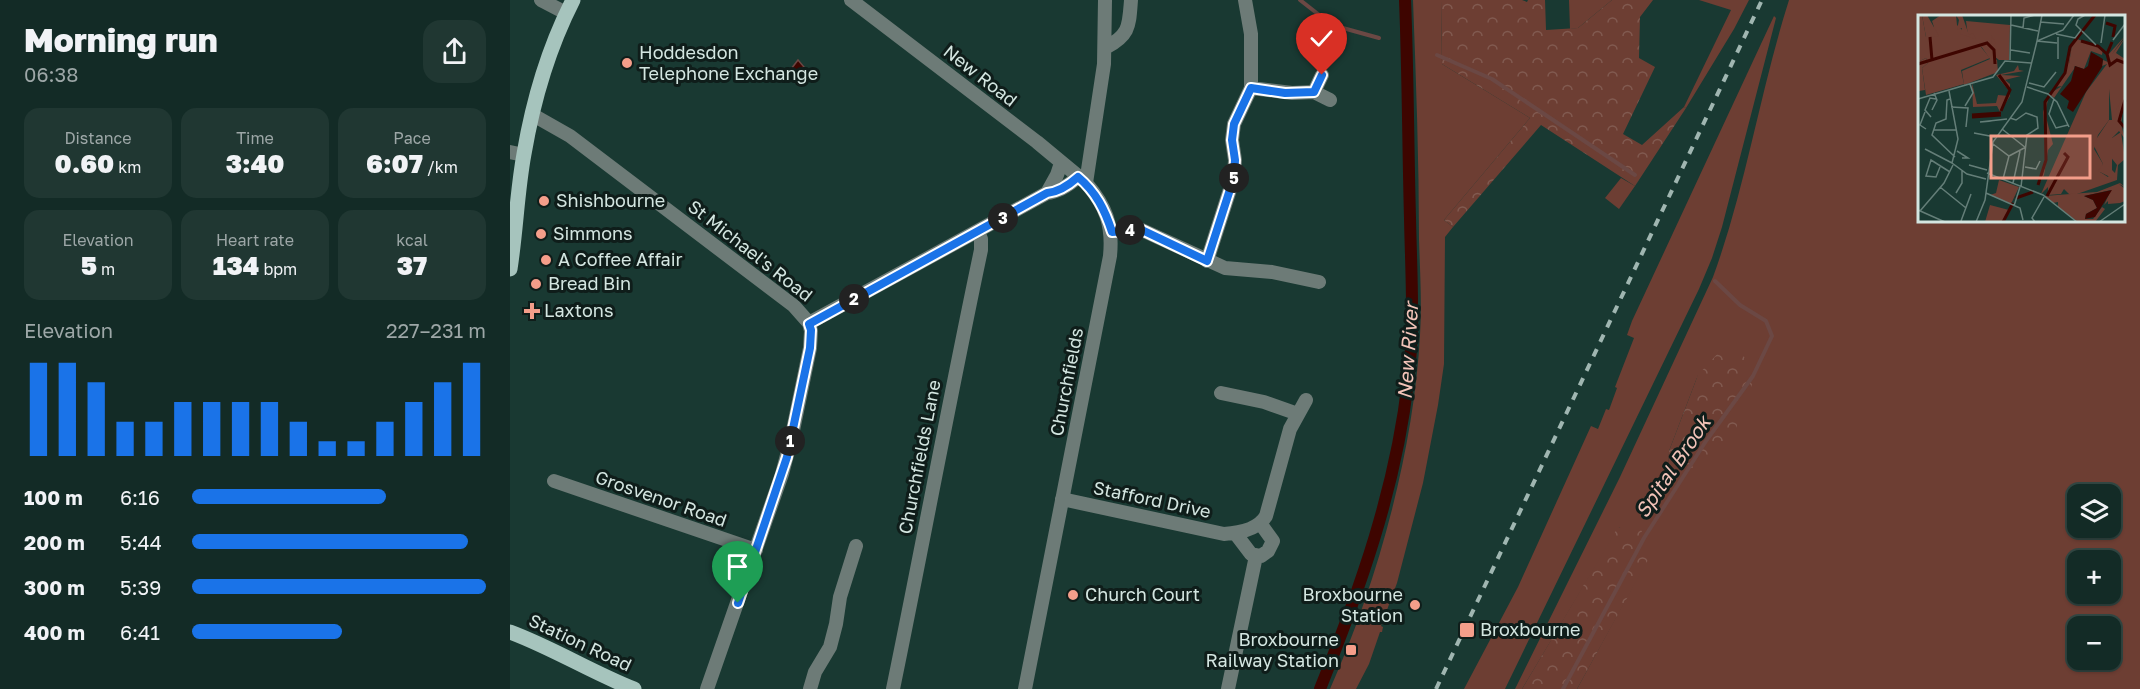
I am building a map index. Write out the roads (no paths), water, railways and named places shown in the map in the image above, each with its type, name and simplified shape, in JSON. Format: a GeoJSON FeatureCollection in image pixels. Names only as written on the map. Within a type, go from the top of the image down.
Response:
{"type":"FeatureCollection","features":[{"type":"Feature","properties":{"kind":"main road"},"geometry":{"type":"LineString","coordinates":[[510,269],[517,154],[533,115],[539,88],[570,7]]}},
{"type":"Feature","properties":{"kind":"main road"},"geometry":{"type":"LineString","coordinates":[[510,627],[529,639]]}},
{"type":"Feature","properties":{"kind":"main road","name":"Station Road"},"geometry":{"type":"LineString","coordinates":[[510,634],[529,639],[630,688]]}},
{"type":"Feature","properties":{"kind":"street"},"geometry":{"type":"LineString","coordinates":[[541,0],[570,7]]}},
{"type":"Feature","properties":{"kind":"street","name":"New Road"},"geometry":{"type":"LineString","coordinates":[[851,0],[1082,180]]}},
{"type":"Feature","properties":{"kind":"street"},"geometry":{"type":"LineString","coordinates":[[1082,180],[1101,88],[1105,48],[1105,0]]}},
{"type":"Feature","properties":{"kind":"street"},"geometry":{"type":"LineString","coordinates":[[1105,48],[1124,36],[1129,22],[1131,0]]}},
{"type":"Feature","properties":{"kind":"street"},"geometry":{"type":"LineString","coordinates":[[1207,261],[1230,193],[1235,168],[1232,131],[1251,88],[1251,34],[1245,0]]}},
{"type":"Feature","properties":{"kind":"street"},"geometry":{"type":"LineString","coordinates":[[1314,92],[1322,75]]}},
{"type":"Feature","properties":{"kind":"street"},"geometry":{"type":"LineString","coordinates":[[1251,88],[1285,93],[1314,92],[1330,100]]}},
{"type":"Feature","properties":{"kind":"street","name":"St Michael's Road"},"geometry":{"type":"LineString","coordinates":[[533,115],[570,136],[627,177],[794,306],[809,324],[1047,193],[1055,192],[1082,180]]}},
{"type":"Feature","properties":{"kind":"street"},"geometry":{"type":"LineString","coordinates":[[1047,193],[1061,163]]}},
{"type":"Feature","properties":{"kind":"street","name":"Churchfields"},"geometry":{"type":"LineString","coordinates":[[1025,689],[1110,256],[1112,232],[1101,203],[1082,180]]}},
{"type":"Feature","properties":{"kind":"street"},"geometry":{"type":"LineString","coordinates":[[1112,232],[1142,230],[1207,261],[1233,270],[1272,272],[1319,282]]}},
{"type":"Feature","properties":{"kind":"street","name":"Churchfields Lane"},"geometry":{"type":"LineString","coordinates":[[892,689],[928,516],[952,382],[981,250],[981,239],[978,232]]}},
{"type":"Feature","properties":{"kind":"street"},"geometry":{"type":"LineString","coordinates":[[707,689],[777,489],[791,440],[810,348],[809,324]]}},
{"type":"Feature","properties":{"kind":"street"},"geometry":{"type":"LineString","coordinates":[[1221,393],[1264,402],[1298,414]]}},
{"type":"Feature","properties":{"kind":"street"},"geometry":{"type":"LineString","coordinates":[[1256,556],[1268,551],[1273,541],[1260,523],[1266,516],[1290,429],[1306,400]]}},
{"type":"Feature","properties":{"kind":"street","name":"Grosvenor Road"},"geometry":{"type":"LineString","coordinates":[[554,482],[756,550]]}},
{"type":"Feature","properties":{"kind":"street","name":"Stafford Drive"},"geometry":{"type":"LineString","coordinates":[[1062,499],[1224,534],[1235,533],[1260,523]]}},
{"type":"Feature","properties":{"kind":"street"},"geometry":{"type":"LineString","coordinates":[[1235,533],[1247,550],[1256,556]]}},
{"type":"Feature","properties":{"kind":"street"},"geometry":{"type":"LineString","coordinates":[[810,689],[815,672],[830,647],[840,597],[856,546]]}},
{"type":"Feature","properties":{"kind":"street"},"geometry":{"type":"LineString","coordinates":[[1228,689],[1256,556]]}},
{"type":"Feature","properties":{"kind":"waterway","name":"Spital Brook"},"geometry":{"type":"LineString","coordinates":[[1300,0],[1332,25],[1379,38]]}},
{"type":"Feature","properties":{"kind":"waterway","name":"New River"},"geometry":{"type":"LineString","coordinates":[[1320,689],[1349,614],[1374,538],[1395,460],[1408,381],[1412,299],[1405,0]]}},
{"type":"Feature","properties":{"kind":"waterway","name":"Spital Brook"},"geometry":{"type":"LineString","coordinates":[[1437,55],[1492,79],[1635,175]]}},
{"type":"Feature","properties":{"kind":"waterway","name":"Spital Brook"},"geometry":{"type":"LineString","coordinates":[[1563,689],[1644,538],[1706,441],[1753,376],[1772,336],[1766,321],[1740,305],[1715,281]]}},
{"type":"Feature","properties":{"kind":"railway"},"geometry":{"type":"LineString","coordinates":[[1436,689],[1762,0]]}},
{"type":"Feature","properties":{"kind":"place","name":"Hoddesdon Telephone Exchange"},"geometry":{"type":"Point","coordinates":[627,63]}},
{"type":"Feature","properties":{"kind":"place","name":"Shishbourne"},"geometry":{"type":"Point","coordinates":[544,201]}},
{"type":"Feature","properties":{"kind":"place","name":"Simmons"},"geometry":{"type":"Point","coordinates":[541,234]}},
{"type":"Feature","properties":{"kind":"place","name":"A Coffee Affair"},"geometry":{"type":"Point","coordinates":[546,260]}},
{"type":"Feature","properties":{"kind":"place","name":"Bread Bin"},"geometry":{"type":"Point","coordinates":[536,284]}},
{"type":"Feature","properties":{"kind":"place","name":"Laxtons"},"geometry":{"type":"Point","coordinates":[532,311]}},
{"type":"Feature","properties":{"kind":"place","name":"Church Court"},"geometry":{"type":"Point","coordinates":[1073,595]}},
{"type":"Feature","properties":{"kind":"place","name":"Broxbourne Station"},"geometry":{"type":"Point","coordinates":[1415,605]}},
{"type":"Feature","properties":{"kind":"place","name":"Broxbourne"},"geometry":{"type":"Point","coordinates":[1467,630]}},
{"type":"Feature","properties":{"kind":"place","name":"Broxbourne Railway Station"},"geometry":{"type":"Point","coordinates":[1351,650]}}]}
